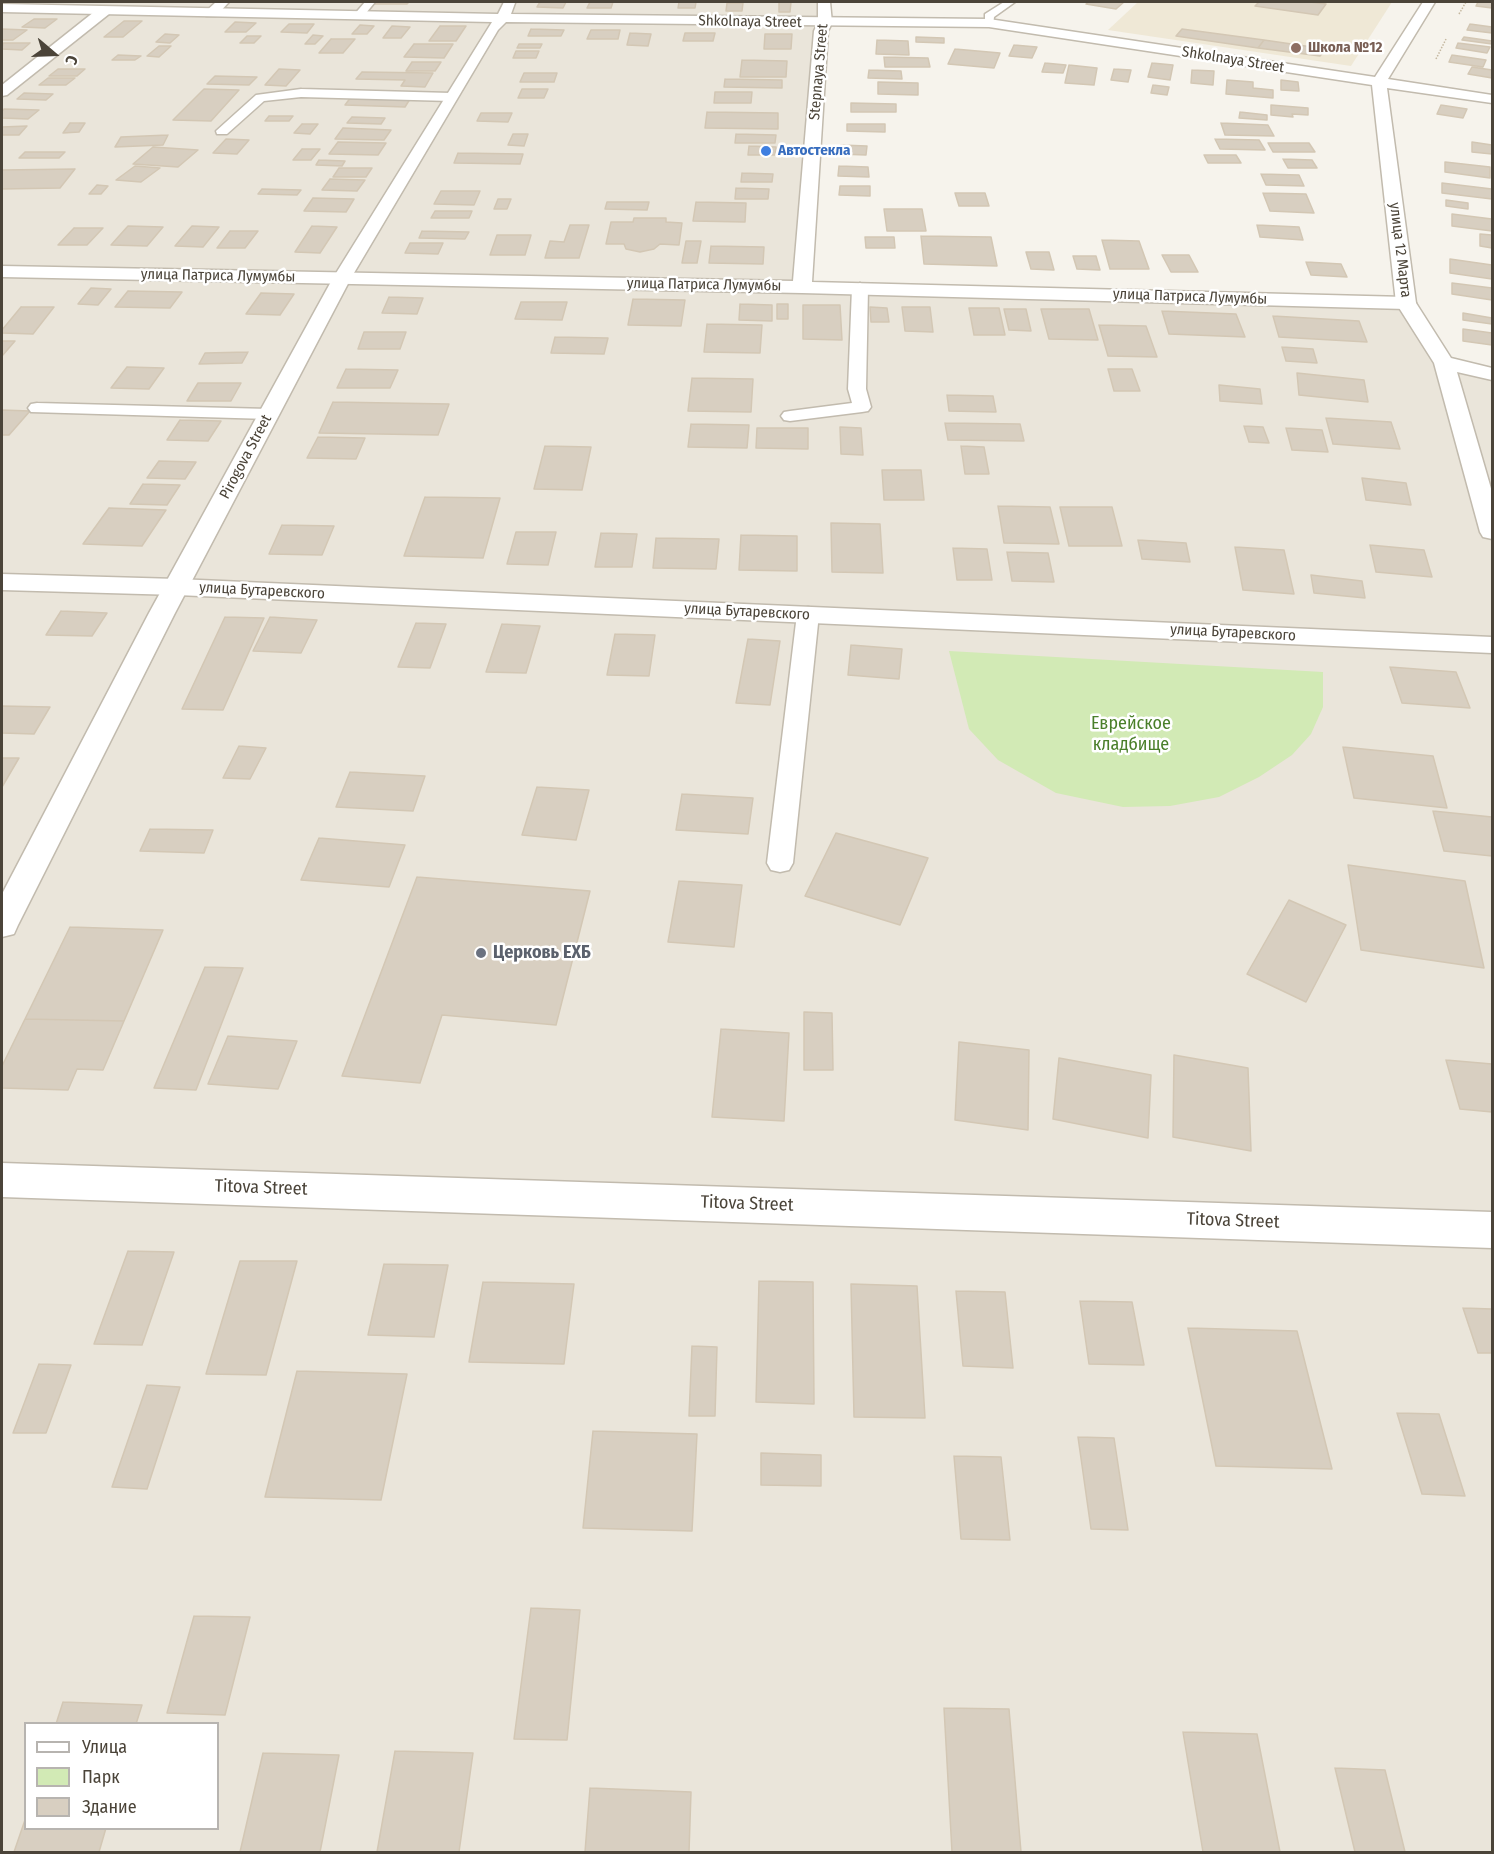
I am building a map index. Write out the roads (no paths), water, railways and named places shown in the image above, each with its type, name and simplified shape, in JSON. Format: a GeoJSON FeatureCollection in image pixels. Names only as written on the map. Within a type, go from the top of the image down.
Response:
{"type":"FeatureCollection","features":[{"type":"Feature","properties":{"kind":"street"},"geometry":{"type":"LineString","coordinates":[[211,13],[223,2]]}},
{"type":"Feature","properties":{"kind":"street","name":"Pirogova Street"},"geometry":{"type":"LineString","coordinates":[[2,925],[177,587],[342,278],[493,28],[503,18],[510,2]]}},
{"type":"Feature","properties":{"kind":"street","name":"Stepnaya Street"},"geometry":{"type":"LineString","coordinates":[[802,287],[821,31],[825,23],[824,2]]}},
{"type":"Feature","properties":{"kind":"street"},"geometry":{"type":"LineString","coordinates":[[1379,82],[1430,2]]}},
{"type":"Feature","properties":{"kind":"street","name":"Shkolnaya Street"},"geometry":{"type":"LineString","coordinates":[[2,9],[825,23],[989,23],[1492,99]]}},
{"type":"Feature","properties":{"kind":"street"},"geometry":{"type":"LineString","coordinates":[[2,92],[104,11]]}},
{"type":"Feature","properties":{"kind":"street","name":"улица 12 Марта"},"geometry":{"type":"LineString","coordinates":[[1379,82],[1406,303],[1444,363],[1492,532]]}},
{"type":"Feature","properties":{"kind":"street","name":"улица Патриса Лумумбы"},"geometry":{"type":"LineString","coordinates":[[2,272],[860,288],[1406,303]]}},
{"type":"Feature","properties":{"kind":"street"},"geometry":{"type":"LineString","coordinates":[[1444,363],[1492,374]]}},
{"type":"Feature","properties":{"kind":"street","name":"улица Бутаревского"},"geometry":{"type":"LineString","coordinates":[[2,582],[177,587],[1492,645]]}},
{"type":"Feature","properties":{"kind":"street","name":"Titova Street"},"geometry":{"type":"LineString","coordinates":[[2,1180],[1492,1230]]}},
{"type":"Feature","properties":{"kind":"lane"},"geometry":{"type":"LineString","coordinates":[[358,16],[370,2]]}},
{"type":"Feature","properties":{"kind":"lane"},"geometry":{"type":"LineString","coordinates":[[989,23],[988,16],[1010,2]]}},
{"type":"Feature","properties":{"kind":"lane"},"geometry":{"type":"LineString","coordinates":[[222,131],[260,98],[301,93],[451,97]]}},
{"type":"Feature","properties":{"kind":"lane"},"geometry":{"type":"LineString","coordinates":[[790,416],[862,407],[857,390],[860,288]]}},
{"type":"Feature","properties":{"kind":"lane"},"geometry":{"type":"LineString","coordinates":[[37,408],[269,414]]}},
{"type":"Feature","properties":{"kind":"lane"},"geometry":{"type":"LineString","coordinates":[[780,863],[808,615]]}},
{"type":"Feature","properties":{"kind":"place","name":"Школа №12"},"geometry":{"type":"Point","coordinates":[1296,48]}},
{"type":"Feature","properties":{"kind":"place","name":"Автостекла"},"geometry":{"type":"Point","coordinates":[766,151]}},
{"type":"Feature","properties":{"kind":"place","name":"Церковь ЕХБ"},"geometry":{"type":"Point","coordinates":[481,953]}},
{"type":"Feature","properties":{"kind":"park label","name":"Еврейское кладбище"},"geometry":{"type":"Point","coordinates":[1131,734]}}]}
